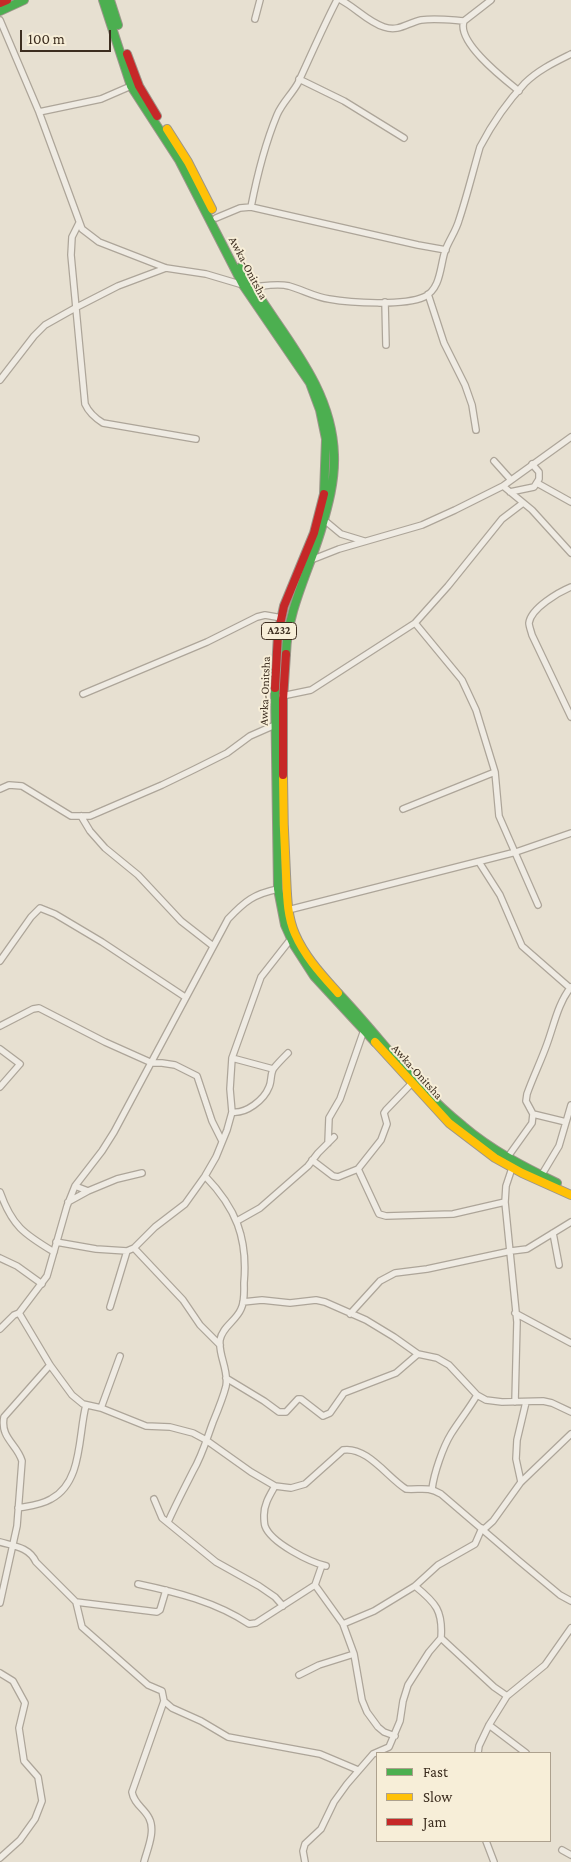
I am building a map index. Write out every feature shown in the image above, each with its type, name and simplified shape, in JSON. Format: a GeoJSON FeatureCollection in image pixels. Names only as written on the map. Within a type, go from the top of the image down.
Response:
{"type":"FeatureCollection","features":[{"type":"Feature","properties":{"kind":"main road"},"geometry":{"type":"LineString","coordinates":[[0,4],[7,0]]}},
{"type":"Feature","properties":{"kind":"main road"},"geometry":{"type":"LineString","coordinates":[[0,12],[24,0]]}},
{"type":"Feature","properties":{"kind":"main road","name":"Awka-Onitsha"},"geometry":{"type":"LineString","coordinates":[[103,0],[131,86],[179,160],[256,306],[310,383],[320,410],[326,439],[325,489],[320,514],[284,606],[278,634],[274,725],[278,889],[285,910],[296,935],[317,968],[447,1112],[482,1141],[507,1158],[571,1190]]}},
{"type":"Feature","properties":{"kind":"main road","name":"Awka-Onitsha"},"geometry":{"type":"LineString","coordinates":[[110,0],[139,86],[188,162],[252,287],[303,360],[319,387],[332,432],[334,466],[332,494],[325,521],[296,602],[287,634],[282,696],[285,910],[290,940],[314,976],[411,1084],[460,1132],[512,1168],[571,1195]]}},
{"type":"Feature","properties":{"kind":"street"},"geometry":{"type":"LineString","coordinates":[[255,19],[260,0]]}},
{"type":"Feature","properties":{"kind":"street"},"geometry":{"type":"LineString","coordinates":[[251,207],[264,154],[277,115],[299,79],[339,0],[386,28],[401,28],[420,20],[436,18],[464,21]]}},
{"type":"Feature","properties":{"kind":"street"},"geometry":{"type":"LineString","coordinates":[[491,0],[464,21],[462,24],[464,34],[486,64],[519,91]]}},
{"type":"Feature","properties":{"kind":"street"},"geometry":{"type":"LineString","coordinates":[[0,20],[39,112],[79,223],[87,235],[98,242],[166,268],[206,274],[243,284]]}},
{"type":"Feature","properties":{"kind":"street"},"geometry":{"type":"LineString","coordinates":[[252,287],[276,284],[328,299],[385,302],[414,300],[424,297],[436,283],[446,250],[460,219],[480,147],[491,128],[519,91],[535,75],[571,54]]}},
{"type":"Feature","properties":{"kind":"street"},"geometry":{"type":"LineString","coordinates":[[299,79],[344,101],[404,138]]}},
{"type":"Feature","properties":{"kind":"street"},"geometry":{"type":"LineString","coordinates":[[39,112],[101,99],[131,86]]}},
{"type":"Feature","properties":{"kind":"street"},"geometry":{"type":"LineString","coordinates":[[216,218],[240,208],[251,207],[446,250]]}},
{"type":"Feature","properties":{"kind":"street"},"geometry":{"type":"LineString","coordinates":[[79,223],[72,237],[71,255],[87,410],[103,423],[196,439]]}},
{"type":"Feature","properties":{"kind":"street"},"geometry":{"type":"LineString","coordinates":[[0,380],[34,336],[45,325],[118,286],[166,268]]}},
{"type":"Feature","properties":{"kind":"street"},"geometry":{"type":"LineString","coordinates":[[428,294],[444,343],[466,385],[472,405],[476,430]]}},
{"type":"Feature","properties":{"kind":"street"},"geometry":{"type":"LineString","coordinates":[[385,302],[386,345]]}},
{"type":"Feature","properties":{"kind":"street"},"geometry":{"type":"LineString","coordinates":[[302,564],[364,541],[422,525],[503,486],[571,437]]}},
{"type":"Feature","properties":{"kind":"street"},"geometry":{"type":"LineString","coordinates":[[494,461],[510,480]]}},
{"type":"Feature","properties":{"kind":"street"},"geometry":{"type":"LineString","coordinates":[[510,492],[534,486],[537,483],[539,479],[538,472],[532,464]]}},
{"type":"Feature","properties":{"kind":"street"},"geometry":{"type":"LineString","coordinates":[[537,483],[571,502]]}},
{"type":"Feature","properties":{"kind":"street"},"geometry":{"type":"LineString","coordinates":[[503,486],[532,510],[571,553]]}},
{"type":"Feature","properties":{"kind":"street"},"geometry":{"type":"LineString","coordinates":[[282,696],[310,690],[415,623],[448,586],[502,518],[523,503]]}},
{"type":"Feature","properties":{"kind":"street"},"geometry":{"type":"LineString","coordinates":[[320,514],[340,534],[364,541]]}},
{"type":"Feature","properties":{"kind":"street"},"geometry":{"type":"LineString","coordinates":[[571,587],[552,596],[533,615],[529,622],[534,640],[571,717]]}},
{"type":"Feature","properties":{"kind":"street"},"geometry":{"type":"LineString","coordinates":[[83,694],[208,642],[257,617],[265,615],[282,618]]}},
{"type":"Feature","properties":{"kind":"street"},"geometry":{"type":"LineString","coordinates":[[415,623],[462,680],[476,710],[495,772],[499,816],[538,905]]}},
{"type":"Feature","properties":{"kind":"street"},"geometry":{"type":"LineString","coordinates":[[0,789],[9,785],[22,786],[62,812],[72,816],[90,816],[162,785],[227,753],[250,736],[274,725]]}},
{"type":"Feature","properties":{"kind":"street"},"geometry":{"type":"LineString","coordinates":[[402,809],[495,772]]}},
{"type":"Feature","properties":{"kind":"street"},"geometry":{"type":"LineString","coordinates":[[81,816],[90,831],[106,848],[138,875],[181,921],[213,946]]}},
{"type":"Feature","properties":{"kind":"street"},"geometry":{"type":"LineString","coordinates":[[285,910],[479,862],[516,852],[571,833]]}},
{"type":"Feature","properties":{"kind":"street"},"geometry":{"type":"LineString","coordinates":[[479,862],[500,895],[522,946],[571,987],[556,1016],[527,1094],[526,1101],[534,1114],[532,1123],[507,1158]]}},
{"type":"Feature","properties":{"kind":"street"},"geometry":{"type":"LineString","coordinates":[[0,1329],[14,1315],[19,1313],[42,1284],[51,1265],[68,1202],[75,1186],[102,1151],[152,1063],[185,997],[228,919],[241,905],[256,895],[278,889]]}},
{"type":"Feature","properties":{"kind":"street"},"geometry":{"type":"LineString","coordinates":[[0,961],[31,917],[40,908],[55,914],[102,942],[185,997]]}},
{"type":"Feature","properties":{"kind":"street"},"geometry":{"type":"LineString","coordinates":[[56,1242],[96,1249],[126,1251],[134,1248],[155,1227],[185,1204],[205,1176],[222,1141],[232,1112],[230,1089],[232,1058],[261,977],[290,940]]}},
{"type":"Feature","properties":{"kind":"street"},"geometry":{"type":"LineString","coordinates":[[0,1026],[33,1009],[39,1008],[105,1042],[152,1063],[174,1065],[197,1076],[212,1121],[222,1141]]}},
{"type":"Feature","properties":{"kind":"street"},"geometry":{"type":"LineString","coordinates":[[328,1144],[329,1118],[340,1099],[364,1030]]}},
{"type":"Feature","properties":{"kind":"street"},"geometry":{"type":"LineString","coordinates":[[0,1049],[20,1064],[0,1087]]}},
{"type":"Feature","properties":{"kind":"street"},"geometry":{"type":"LineString","coordinates":[[232,1112],[242,1112],[251,1108],[263,1097],[269,1087],[272,1069],[288,1053]]}},
{"type":"Feature","properties":{"kind":"street"},"geometry":{"type":"LineString","coordinates":[[232,1058],[272,1069]]}},
{"type":"Feature","properties":{"kind":"street"},"geometry":{"type":"LineString","coordinates":[[312,1160],[333,1176],[338,1177],[358,1169],[381,1140],[386,1130],[387,1124],[384,1113],[411,1084]]}},
{"type":"Feature","properties":{"kind":"street"},"geometry":{"type":"LineString","coordinates":[[541,1176],[559,1146],[571,1105]]}},
{"type":"Feature","properties":{"kind":"street"},"geometry":{"type":"LineString","coordinates":[[534,1114],[566,1122]]}},
{"type":"Feature","properties":{"kind":"street"},"geometry":{"type":"LineString","coordinates":[[237,1221],[260,1208],[308,1166],[334,1137]]}},
{"type":"Feature","properties":{"kind":"street"},"geometry":{"type":"LineString","coordinates":[[512,1168],[506,1186],[505,1202],[517,1322],[515,1402]]}},
{"type":"Feature","properties":{"kind":"street"},"geometry":{"type":"LineString","coordinates":[[358,1169],[378,1212],[386,1216],[453,1214],[505,1202]]}},
{"type":"Feature","properties":{"kind":"street"},"geometry":{"type":"LineString","coordinates":[[68,1202],[117,1179],[142,1173]]}},
{"type":"Feature","properties":{"kind":"street"},"geometry":{"type":"LineString","coordinates":[[168,1522],[183,1489],[194,1471],[221,1402],[226,1378],[220,1346],[222,1334],[241,1311],[243,1302],[246,1258],[237,1221],[221,1193],[205,1176]]}},
{"type":"Feature","properties":{"kind":"street"},"geometry":{"type":"LineString","coordinates":[[75,1186],[88,1191]]}},
{"type":"Feature","properties":{"kind":"street"},"geometry":{"type":"LineString","coordinates":[[0,1192],[13,1222],[54,1252]]}},
{"type":"Feature","properties":{"kind":"street"},"geometry":{"type":"LineString","coordinates":[[350,1314],[380,1281],[395,1273],[427,1269],[511,1251],[521,1251],[571,1222]]}},
{"type":"Feature","properties":{"kind":"street"},"geometry":{"type":"LineString","coordinates":[[553,1233],[559,1266]]}},
{"type":"Feature","properties":{"kind":"street"},"geometry":{"type":"LineString","coordinates":[[134,1248],[183,1300],[200,1325],[220,1346]]}},
{"type":"Feature","properties":{"kind":"street"},"geometry":{"type":"LineString","coordinates":[[110,1307],[126,1251]]}},
{"type":"Feature","properties":{"kind":"street"},"geometry":{"type":"LineString","coordinates":[[0,1258],[17,1266],[42,1284]]}},
{"type":"Feature","properties":{"kind":"street"},"geometry":{"type":"LineString","coordinates":[[243,1302],[262,1300],[290,1303],[316,1300],[325,1302],[366,1320],[418,1354],[437,1358],[449,1365],[477,1395],[486,1400],[552,1402],[571,1412]]}},
{"type":"Feature","properties":{"kind":"street"},"geometry":{"type":"LineString","coordinates":[[19,1313],[50,1365],[72,1395],[86,1405],[101,1408],[146,1426],[183,1429],[206,1440],[251,1472],[275,1486],[298,1487],[305,1484],[343,1450],[348,1449],[364,1455],[406,1489],[432,1489],[442,1494],[560,1595],[571,1601]]}},
{"type":"Feature","properties":{"kind":"street"},"geometry":{"type":"LineString","coordinates":[[515,1313],[571,1343]]}},
{"type":"Feature","properties":{"kind":"street"},"geometry":{"type":"LineString","coordinates":[[226,1378],[279,1412],[286,1412],[298,1399],[301,1399],[323,1416],[330,1413],[344,1393],[396,1372],[418,1354]]}},
{"type":"Feature","properties":{"kind":"street"},"geometry":{"type":"LineString","coordinates":[[101,1408],[120,1356]]}},
{"type":"Feature","properties":{"kind":"street"},"geometry":{"type":"LineString","coordinates":[[0,1603],[13,1546],[22,1462],[20,1455],[1,1426],[4,1417],[50,1365]]}},
{"type":"Feature","properties":{"kind":"street"},"geometry":{"type":"LineString","coordinates":[[432,1489],[450,1436],[477,1395]]}},
{"type":"Feature","properties":{"kind":"street"},"geometry":{"type":"LineString","coordinates":[[521,1482],[516,1459],[517,1440],[526,1402]]}},
{"type":"Feature","properties":{"kind":"street"},"geometry":{"type":"LineString","coordinates":[[18,1508],[40,1504],[52,1499],[72,1477],[78,1459],[81,1421],[86,1405]]}},
{"type":"Feature","properties":{"kind":"street"},"geometry":{"type":"LineString","coordinates":[[344,1624],[374,1611],[415,1586],[438,1565],[475,1544],[482,1529],[493,1520],[521,1482],[571,1434]]}},
{"type":"Feature","properties":{"kind":"street"},"geometry":{"type":"LineString","coordinates":[[138,1584],[183,1594],[234,1614],[249,1624],[256,1623],[315,1585],[324,1566],[286,1547],[265,1527],[265,1504],[275,1486]]}},
{"type":"Feature","properties":{"kind":"street"},"geometry":{"type":"LineString","coordinates":[[154,1499],[159,1514],[168,1522],[216,1562],[259,1586],[275,1597],[282,1606]]}},
{"type":"Feature","properties":{"kind":"street"},"geometry":{"type":"LineString","coordinates":[[0,1542],[19,1546],[34,1557],[36,1562],[76,1602],[82,1627],[148,1685],[162,1691],[164,1701],[132,1792],[133,1799],[149,1818],[152,1828],[144,1862]]}},
{"type":"Feature","properties":{"kind":"street"},"geometry":{"type":"LineString","coordinates":[[315,1585],[344,1624],[354,1654],[362,1700],[367,1712],[378,1727],[384,1732],[395,1736]]}},
{"type":"Feature","properties":{"kind":"street"},"geometry":{"type":"LineString","coordinates":[[386,1751],[395,1736],[400,1722],[403,1701],[408,1685],[429,1652],[441,1638],[442,1619],[440,1613],[428,1596],[415,1586]]}},
{"type":"Feature","properties":{"kind":"street"},"geometry":{"type":"LineString","coordinates":[[76,1602],[157,1612],[160,1610],[166,1590]]}},
{"type":"Feature","properties":{"kind":"street"},"geometry":{"type":"LineString","coordinates":[[478,1752],[489,1725],[508,1696],[546,1666],[571,1628]]}},
{"type":"Feature","properties":{"kind":"street"},"geometry":{"type":"LineString","coordinates":[[441,1638],[494,1687],[508,1696]]}},
{"type":"Feature","properties":{"kind":"street"},"geometry":{"type":"LineString","coordinates":[[298,1675],[319,1665],[354,1654]]}},
{"type":"Feature","properties":{"kind":"street"},"geometry":{"type":"LineString","coordinates":[[0,1673],[12,1681],[25,1703],[19,1728],[24,1760],[38,1778],[42,1801],[36,1819],[20,1840],[0,1858]]}},
{"type":"Feature","properties":{"kind":"street"},"geometry":{"type":"LineString","coordinates":[[164,1701],[172,1708],[201,1721],[228,1737],[320,1754],[358,1770]]}},
{"type":"Feature","properties":{"kind":"street"},"geometry":{"type":"LineString","coordinates":[[489,1725],[525,1752]]}},
{"type":"Feature","properties":{"kind":"street"},"geometry":{"type":"LineString","coordinates":[[305,1862],[303,1851],[305,1844],[321,1829],[334,1802],[358,1770],[373,1754],[376,1753]]}},
{"type":"Feature","properties":{"kind":"street"},"geometry":{"type":"LineString","coordinates":[[486,1842],[494,1862]]}},
{"type":"Feature","properties":{"kind":"street"},"geometry":{"type":"LineString","coordinates":[[562,1850],[571,1855]]}},
{"type":"Feature","properties":{"kind":"traffic: fast"},"geometry":{"type":"LineString","coordinates":[[0,11],[24,0]]}},
{"type":"Feature","properties":{"kind":"traffic: fast"},"geometry":{"type":"LineString","coordinates":[[103,0],[131,86],[179,160],[243,285],[310,383],[320,410],[326,439],[324,494]]}},
{"type":"Feature","properties":{"kind":"traffic: fast"},"geometry":{"type":"LineString","coordinates":[[110,0],[118,25]]}},
{"type":"Feature","properties":{"kind":"traffic: fast"},"geometry":{"type":"LineString","coordinates":[[241,267],[300,356],[313,379],[331,428],[334,455],[332,484],[321,530],[294,607],[287,638],[286,654]]}},
{"type":"Feature","properties":{"kind":"traffic: fast"},"geometry":{"type":"LineString","coordinates":[[275,688],[278,889],[285,925],[294,945],[314,976],[375,1042]]}},
{"type":"Feature","properties":{"kind":"traffic: fast"},"geometry":{"type":"LineString","coordinates":[[338,993],[413,1079],[446,1111],[474,1135],[496,1150],[557,1183]]}},
{"type":"Feature","properties":{"kind":"traffic: slow"},"geometry":{"type":"LineString","coordinates":[[167,129],[188,162],[212,209]]}},
{"type":"Feature","properties":{"kind":"traffic: slow"},"geometry":{"type":"LineString","coordinates":[[283,775],[287,890],[290,920],[304,950],[338,993]]}},
{"type":"Feature","properties":{"kind":"traffic: slow"},"geometry":{"type":"LineString","coordinates":[[375,1042],[449,1123],[495,1158],[522,1173],[571,1195]]}},
{"type":"Feature","properties":{"kind":"traffic: jam"},"geometry":{"type":"LineString","coordinates":[[0,3],[7,0]]}},
{"type":"Feature","properties":{"kind":"traffic: jam"},"geometry":{"type":"LineString","coordinates":[[127,54],[139,86],[157,116]]}},
{"type":"Feature","properties":{"kind":"traffic: jam"},"geometry":{"type":"LineString","coordinates":[[275,688],[278,634],[284,606],[314,533],[324,494]]}},
{"type":"Feature","properties":{"kind":"traffic: jam"},"geometry":{"type":"LineString","coordinates":[[283,775],[283,700],[286,654]]}}]}
